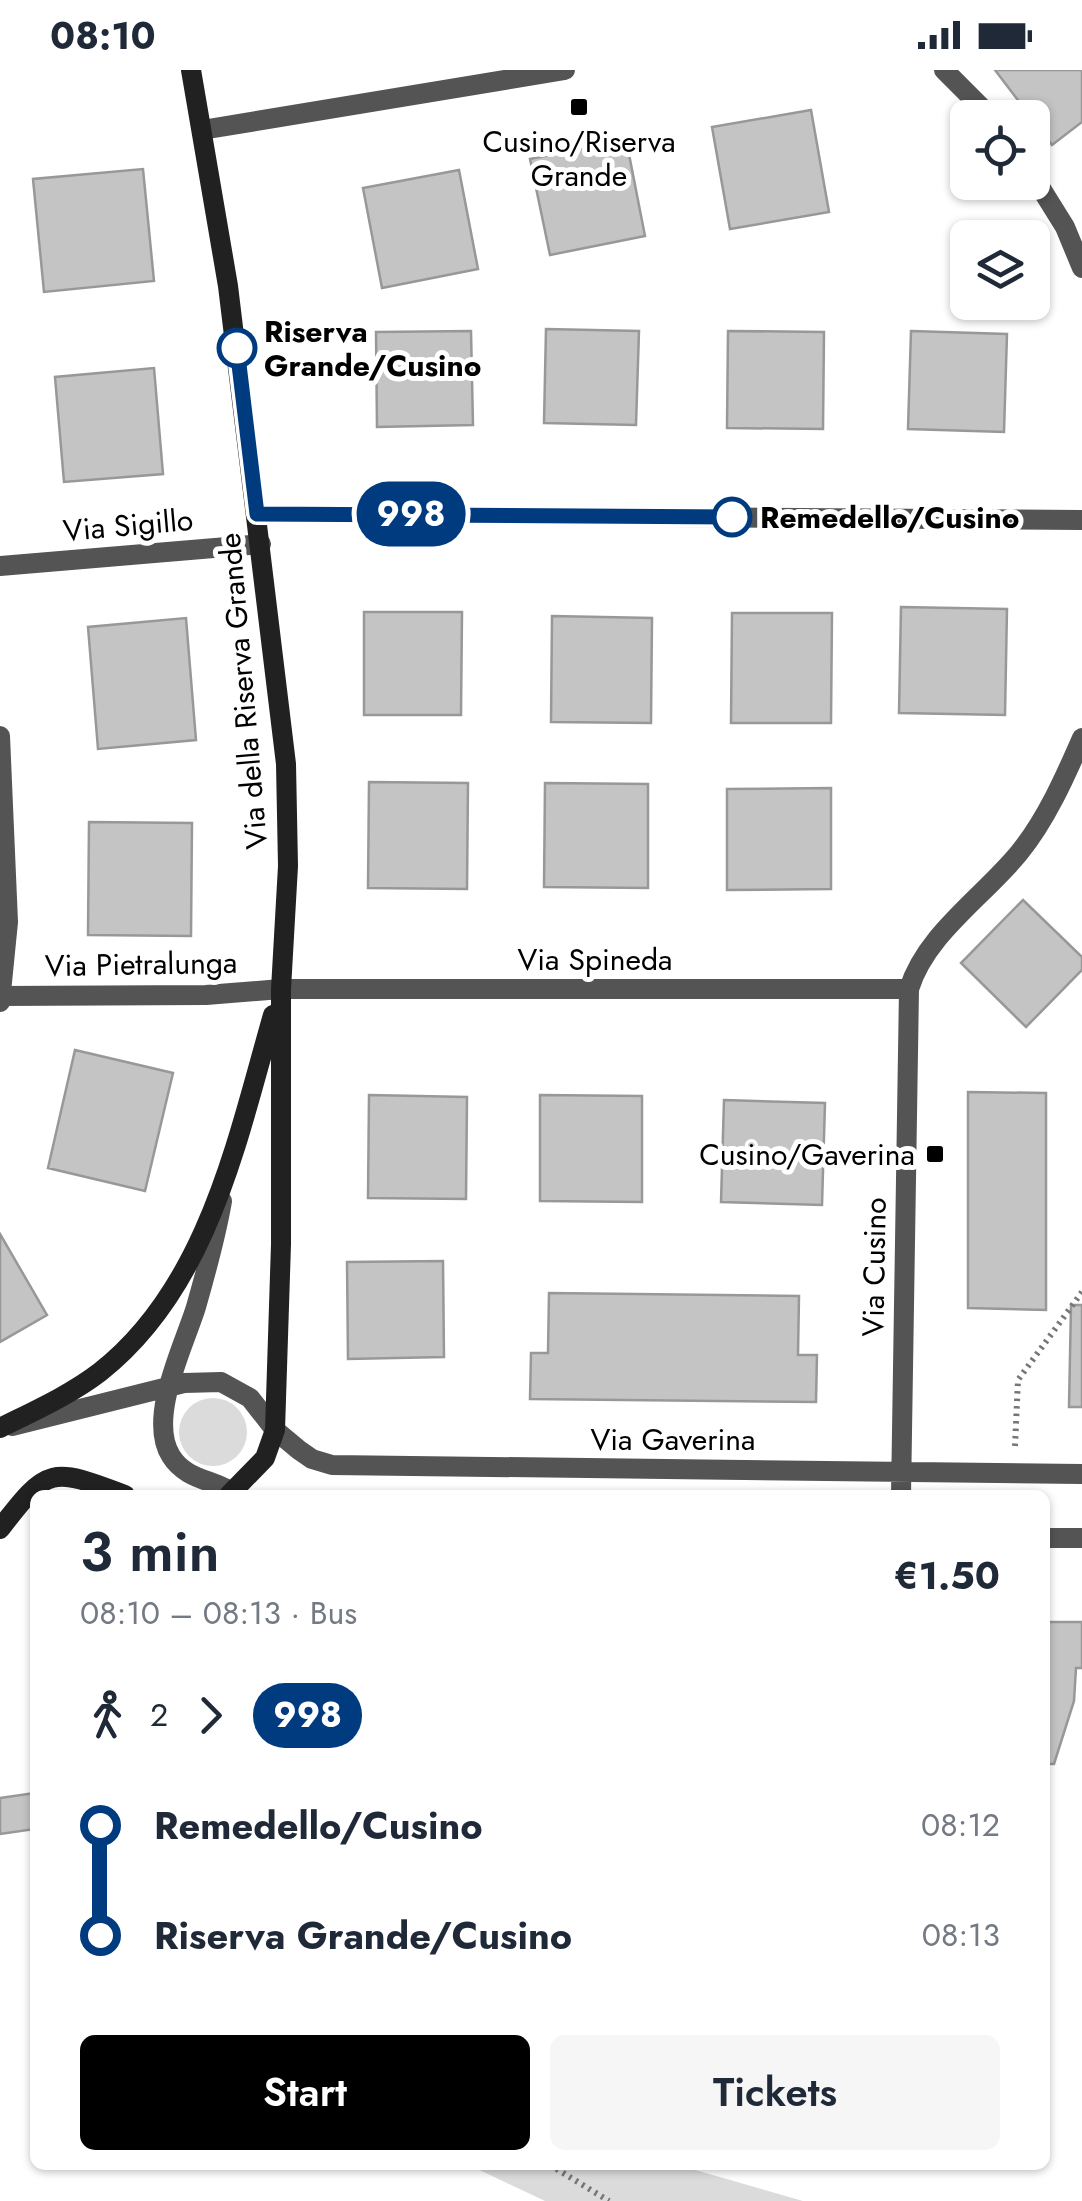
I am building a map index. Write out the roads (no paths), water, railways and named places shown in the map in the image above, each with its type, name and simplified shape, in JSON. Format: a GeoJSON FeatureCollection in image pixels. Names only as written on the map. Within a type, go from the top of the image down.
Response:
{"type":"FeatureCollection","features":[{"type":"Feature","properties":{"kind":"street","name":"Via della Riserva Grande"},"geometry":{"type":"LineString","coordinates":[[191,70],[228,286],[286,780],[288,866],[281,989],[275,1430]]}},
{"type":"Feature","properties":{"kind":"street"},"geometry":{"type":"LineString","coordinates":[[202,130],[565,70]]}},
{"type":"Feature","properties":{"kind":"street"},"geometry":{"type":"LineString","coordinates":[[944,70],[974,100]]}},
{"type":"Feature","properties":{"kind":"street"},"geometry":{"type":"LineString","coordinates":[[1048,200],[1082,268]]}},
{"type":"Feature","properties":{"kind":"street"},"geometry":{"type":"LineString","coordinates":[[257,514],[1082,520]]}},
{"type":"Feature","properties":{"kind":"street","name":"Via Sigillo"},"geometry":{"type":"LineString","coordinates":[[0,566],[261,544]]}},
{"type":"Feature","properties":{"kind":"street"},"geometry":{"type":"LineString","coordinates":[[0,736],[8,922],[1,998]]}},
{"type":"Feature","properties":{"kind":"street","name":"Via Cusino"},"geometry":{"type":"LineString","coordinates":[[901,1490],[909,989],[918,962],[930,947],[1030,839],[1082,738]]}},
{"type":"Feature","properties":{"kind":"street"},"geometry":{"type":"LineString","coordinates":[[224,1490],[191,1476],[169,1454],[164,1432],[169,1387],[196,1308],[226,1176],[281,989]]}},
{"type":"Feature","properties":{"kind":"street","name":"Via Spineda"},"geometry":{"type":"LineString","coordinates":[[281,989],[909,989]]}},
{"type":"Feature","properties":{"kind":"street","name":"Via Pietralunga"},"geometry":{"type":"LineString","coordinates":[[1,998],[206,995],[281,989]]}},
{"type":"Feature","properties":{"kind":"street"},"geometry":{"type":"LineString","coordinates":[[0,1428],[86,1382],[137,1338],[172,1291],[226,1176]]}},
{"type":"Feature","properties":{"kind":"street"},"geometry":{"type":"LineString","coordinates":[[0,1428],[198,1381],[232,1386],[250,1398],[275,1430],[265,1458],[237,1490]]}},
{"type":"Feature","properties":{"kind":"street","name":"Via Gaverina"},"geometry":{"type":"LineString","coordinates":[[275,1430],[312,1459],[345,1467],[1082,1474]]}},
{"type":"Feature","properties":{"kind":"street"},"geometry":{"type":"LineString","coordinates":[[30,1490],[50,1477],[72,1476],[111,1490]]}},
{"type":"Feature","properties":{"kind":"street"},"geometry":{"type":"LineString","coordinates":[[0,1529],[30,1491]]}},
{"type":"Feature","properties":{"kind":"street"},"geometry":{"type":"LineString","coordinates":[[1050,1538],[1082,1538]]}},
{"type":"Feature","properties":{"kind":"place","name":"Cusino/Riserva Grande"},"geometry":{"type":"Point","coordinates":[579,107]}},
{"type":"Feature","properties":{"kind":"place","name":"Riserva Grande/Cusino"},"geometry":{"type":"Point","coordinates":[237,348]}},
{"type":"Feature","properties":{"kind":"place","name":"Remedello/Cusino"},"geometry":{"type":"Point","coordinates":[732,517]}},
{"type":"Feature","properties":{"kind":"place","name":"Cusino/Gaverina"},"geometry":{"type":"Point","coordinates":[935,1154]}}]}
